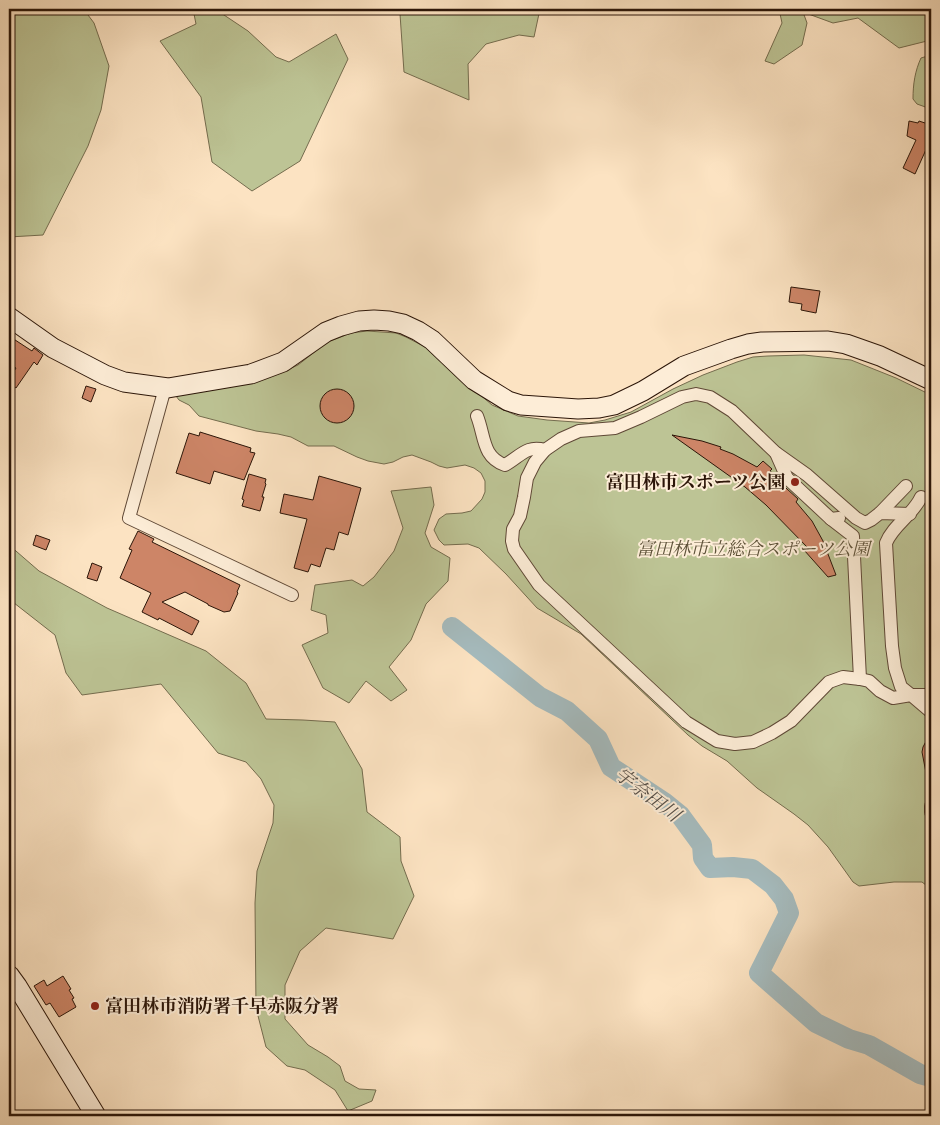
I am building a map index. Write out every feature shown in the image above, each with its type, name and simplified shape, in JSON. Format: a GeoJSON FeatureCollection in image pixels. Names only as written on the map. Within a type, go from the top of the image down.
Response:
{"type":"FeatureCollection","features":[{"type":"Feature","properties":{"kind":"street"},"geometry":{"type":"LineString","coordinates":[[9,317],[53,348],[105,375],[124,382],[165,388],[251,374],[283,362],[326,332],[359,321],[374,320],[403,324],[418,331],[432,340],[474,380],[508,401],[521,405],[578,409],[614,405],[643,391],[684,366],[731,349],[762,342],[828,341],[846,344],[880,356],[931,380]]}},
{"type":"Feature","properties":{"kind":"street"},"geometry":{"type":"LineString","coordinates":[[165,388],[129,518],[292,595]]}},
{"type":"Feature","properties":{"kind":"street"},"geometry":{"type":"LineString","coordinates":[[906,486],[880,513],[865,523],[854,517],[807,475],[776,453],[732,411],[710,397],[696,394],[682,397],[615,428],[579,431],[561,439],[545,450],[527,478],[520,516],[513,530],[512,541],[514,550],[539,585],[686,722],[717,741],[734,744],[753,742],[772,733],[791,721],[829,682],[843,677],[869,681],[880,691],[893,698],[931,695]]}},
{"type":"Feature","properties":{"kind":"street"},"geometry":{"type":"LineString","coordinates":[[477,416],[486,450],[498,463],[505,465],[525,451],[536,448],[545,450]]}},
{"type":"Feature","properties":{"kind":"street"},"geometry":{"type":"LineString","coordinates":[[776,453],[787,478],[852,536],[860,679]]}},
{"type":"Feature","properties":{"kind":"street"},"geometry":{"type":"LineString","coordinates":[[921,497],[917,506],[889,535],[886,543],[895,668],[901,687],[931,712]]}},
{"type":"Feature","properties":{"kind":"street"},"geometry":{"type":"LineString","coordinates":[[880,513],[910,514]]}},
{"type":"Feature","properties":{"kind":"street"},"geometry":{"type":"LineString","coordinates":[[831,518],[854,517]]}},
{"type":"Feature","properties":{"kind":"street"},"geometry":{"type":"LineString","coordinates":[[931,806],[931,812]]}},
{"type":"Feature","properties":{"kind":"street"},"geometry":{"type":"LineString","coordinates":[[9,975],[96,1116]]}},
{"type":"Feature","properties":{"kind":"green space"},"geometry":{"type":"Polygon","coordinates":[[[9,9],[75,9],[85,11],[94,23],[109,66],[101,110],[88,146],[43,235],[9,237],[9,9]]]}},
{"type":"Feature","properties":{"kind":"green space"},"geometry":{"type":"Polygon","coordinates":[[[193,9],[215,9],[248,31],[276,57],[289,62],[336,34],[348,59],[300,161],[252,191],[212,162],[201,97],[160,41],[196,24],[193,9]]]}},
{"type":"Feature","properties":{"kind":"green space"},"geometry":{"type":"Polygon","coordinates":[[[402,9],[540,9],[534,37],[519,35],[486,44],[468,64],[469,100],[404,72],[400,14],[402,9]]]}},
{"type":"Feature","properties":{"kind":"green space"},"geometry":{"type":"Polygon","coordinates":[[[779,9],[931,9],[931,40],[899,48],[858,18],[833,23],[803,12],[807,23],[802,45],[774,64],[765,61],[782,23],[779,9]]]}},
{"type":"Feature","properties":{"kind":"green space"},"geometry":{"type":"Polygon","coordinates":[[[931,55],[931,109],[917,104],[913,99],[913,88],[921,58],[931,55]]]}},
{"type":"Feature","properties":{"kind":"green space","name":"富田林市立総合スポーツ公園"},"geometry":{"type":"Polygon","coordinates":[[[367,331],[396,333],[406,337],[425,347],[492,405],[518,416],[547,420],[589,423],[605,420],[631,412],[703,375],[753,357],[768,356],[804,355],[851,360],[896,378],[931,395],[931,889],[922,882],[894,882],[859,886],[853,882],[828,847],[808,825],[757,788],[727,761],[688,735],[581,634],[537,608],[479,548],[468,544],[444,545],[434,530],[439,519],[446,514],[471,511],[482,499],[485,492],[485,481],[481,473],[474,468],[465,465],[447,468],[412,455],[384,464],[368,461],[334,446],[308,446],[291,437],[256,431],[199,416],[189,405],[179,400],[176,396],[261,380],[298,365],[327,342],[351,333],[367,331]]]}},
{"type":"Feature","properties":{"kind":"green space"},"geometry":{"type":"Polygon","coordinates":[[[431,487],[434,505],[425,533],[431,547],[450,558],[448,581],[426,604],[411,640],[389,667],[407,690],[391,701],[366,681],[349,703],[323,688],[302,645],[328,633],[326,615],[311,610],[315,585],[352,580],[363,586],[374,577],[394,551],[403,528],[391,491],[431,487]]]}},
{"type":"Feature","properties":{"kind":"green space"},"geometry":{"type":"Polygon","coordinates":[[[9,545],[39,571],[107,608],[206,651],[246,683],[266,719],[335,722],[362,769],[367,812],[400,837],[401,861],[414,896],[393,939],[326,928],[300,951],[285,985],[285,1019],[308,1045],[340,1066],[345,1081],[359,1089],[376,1090],[372,1101],[348,1111],[335,1090],[305,1070],[287,1066],[266,1047],[256,1008],[255,903],[257,871],[273,823],[274,805],[261,779],[246,762],[218,753],[161,684],[82,695],[66,673],[55,635],[9,599],[9,545]]]}},
{"type":"Feature","properties":{"kind":"building"},"geometry":{"type":"Polygon","coordinates":[[[909,121],[918,123],[919,121],[931,125],[927,142],[929,143],[915,174],[903,168],[916,140],[907,136],[909,121]]]}},
{"type":"Feature","properties":{"kind":"building"},"geometry":{"type":"Polygon","coordinates":[[[791,287],[820,291],[816,313],[801,310],[802,304],[789,302],[791,287]]]}},
{"type":"Feature","properties":{"kind":"building"},"geometry":{"type":"Polygon","coordinates":[[[9,336],[32,351],[34,348],[43,355],[37,365],[34,362],[16,388],[9,383],[9,379],[16,368],[9,364],[13,357],[9,354],[9,336]]]}},
{"type":"Feature","properties":{"kind":"building"},"geometry":{"type":"Polygon","coordinates":[[[86,386],[96,389],[91,402],[82,398],[86,386]]]}},
{"type":"Feature","properties":{"kind":"building"},"geometry":{"type":"Polygon","coordinates":[[[337,389],[344,390],[349,394],[353,399],[353,413],[349,418],[344,422],[337,423],[330,422],[325,418],[321,413],[320,406],[321,399],[325,394],[330,390],[337,389]]]}},
{"type":"Feature","properties":{"kind":"building"},"geometry":{"type":"Polygon","coordinates":[[[200,432],[251,448],[250,452],[255,453],[244,480],[214,471],[210,484],[176,473],[189,433],[199,436],[200,432]]]}},
{"type":"Feature","properties":{"kind":"building"},"geometry":{"type":"Polygon","coordinates":[[[672,435],[721,447],[720,449],[757,467],[763,461],[772,469],[770,471],[776,476],[775,478],[798,499],[796,502],[812,521],[823,541],[836,575],[828,577],[804,550],[807,547],[766,505],[745,487],[672,435]]]}},
{"type":"Feature","properties":{"kind":"building"},"geometry":{"type":"Polygon","coordinates":[[[249,474],[266,479],[260,511],[242,506],[249,474]]]}},
{"type":"Feature","properties":{"kind":"building"},"geometry":{"type":"Polygon","coordinates":[[[319,476],[361,488],[348,535],[339,532],[334,550],[326,548],[320,567],[311,564],[308,572],[294,568],[307,519],[280,513],[284,494],[313,500],[319,476]]]}},
{"type":"Feature","properties":{"kind":"building"},"geometry":{"type":"Polygon","coordinates":[[[138,531],[154,539],[152,542],[240,585],[230,611],[224,612],[185,592],[162,602],[199,621],[192,635],[159,618],[158,620],[142,612],[151,593],[120,578],[132,550],[129,549],[138,531]]]}},
{"type":"Feature","properties":{"kind":"building"},"geometry":{"type":"Polygon","coordinates":[[[36,535],[50,540],[46,550],[33,545],[36,535]]]}},
{"type":"Feature","properties":{"kind":"building"},"geometry":{"type":"Polygon","coordinates":[[[92,563],[102,567],[97,581],[87,578],[92,563]]]}},
{"type":"Feature","properties":{"kind":"building"},"geometry":{"type":"Polygon","coordinates":[[[931,732],[931,777],[927,778],[922,752],[931,732]]]}},
{"type":"Feature","properties":{"kind":"building"},"geometry":{"type":"Polygon","coordinates":[[[63,976],[71,989],[69,990],[74,998],[72,999],[76,1007],[59,1017],[50,1003],[46,1005],[34,986],[44,980],[47,986],[63,976]]]}},
{"type":"Feature","properties":{"kind":"waterway","name":"宇奈田川"},"geometry":{"type":"LineString","coordinates":[[452,627],[540,697],[567,711],[598,739],[611,767],[664,802],[680,815],[702,845],[703,858],[710,868],[733,867],[752,869],[773,885],[784,899],[789,913],[759,973],[816,1023],[849,1039],[869,1045],[920,1074],[931,1077]]}},
{"type":"Feature","properties":{"kind":"place","name":"富田林市スポーツ公園"},"geometry":{"type":"Point","coordinates":[795,482]}},
{"type":"Feature","properties":{"kind":"place","name":"富田林市消防署千早赤阪分署"},"geometry":{"type":"Point","coordinates":[95,1006]}}]}
